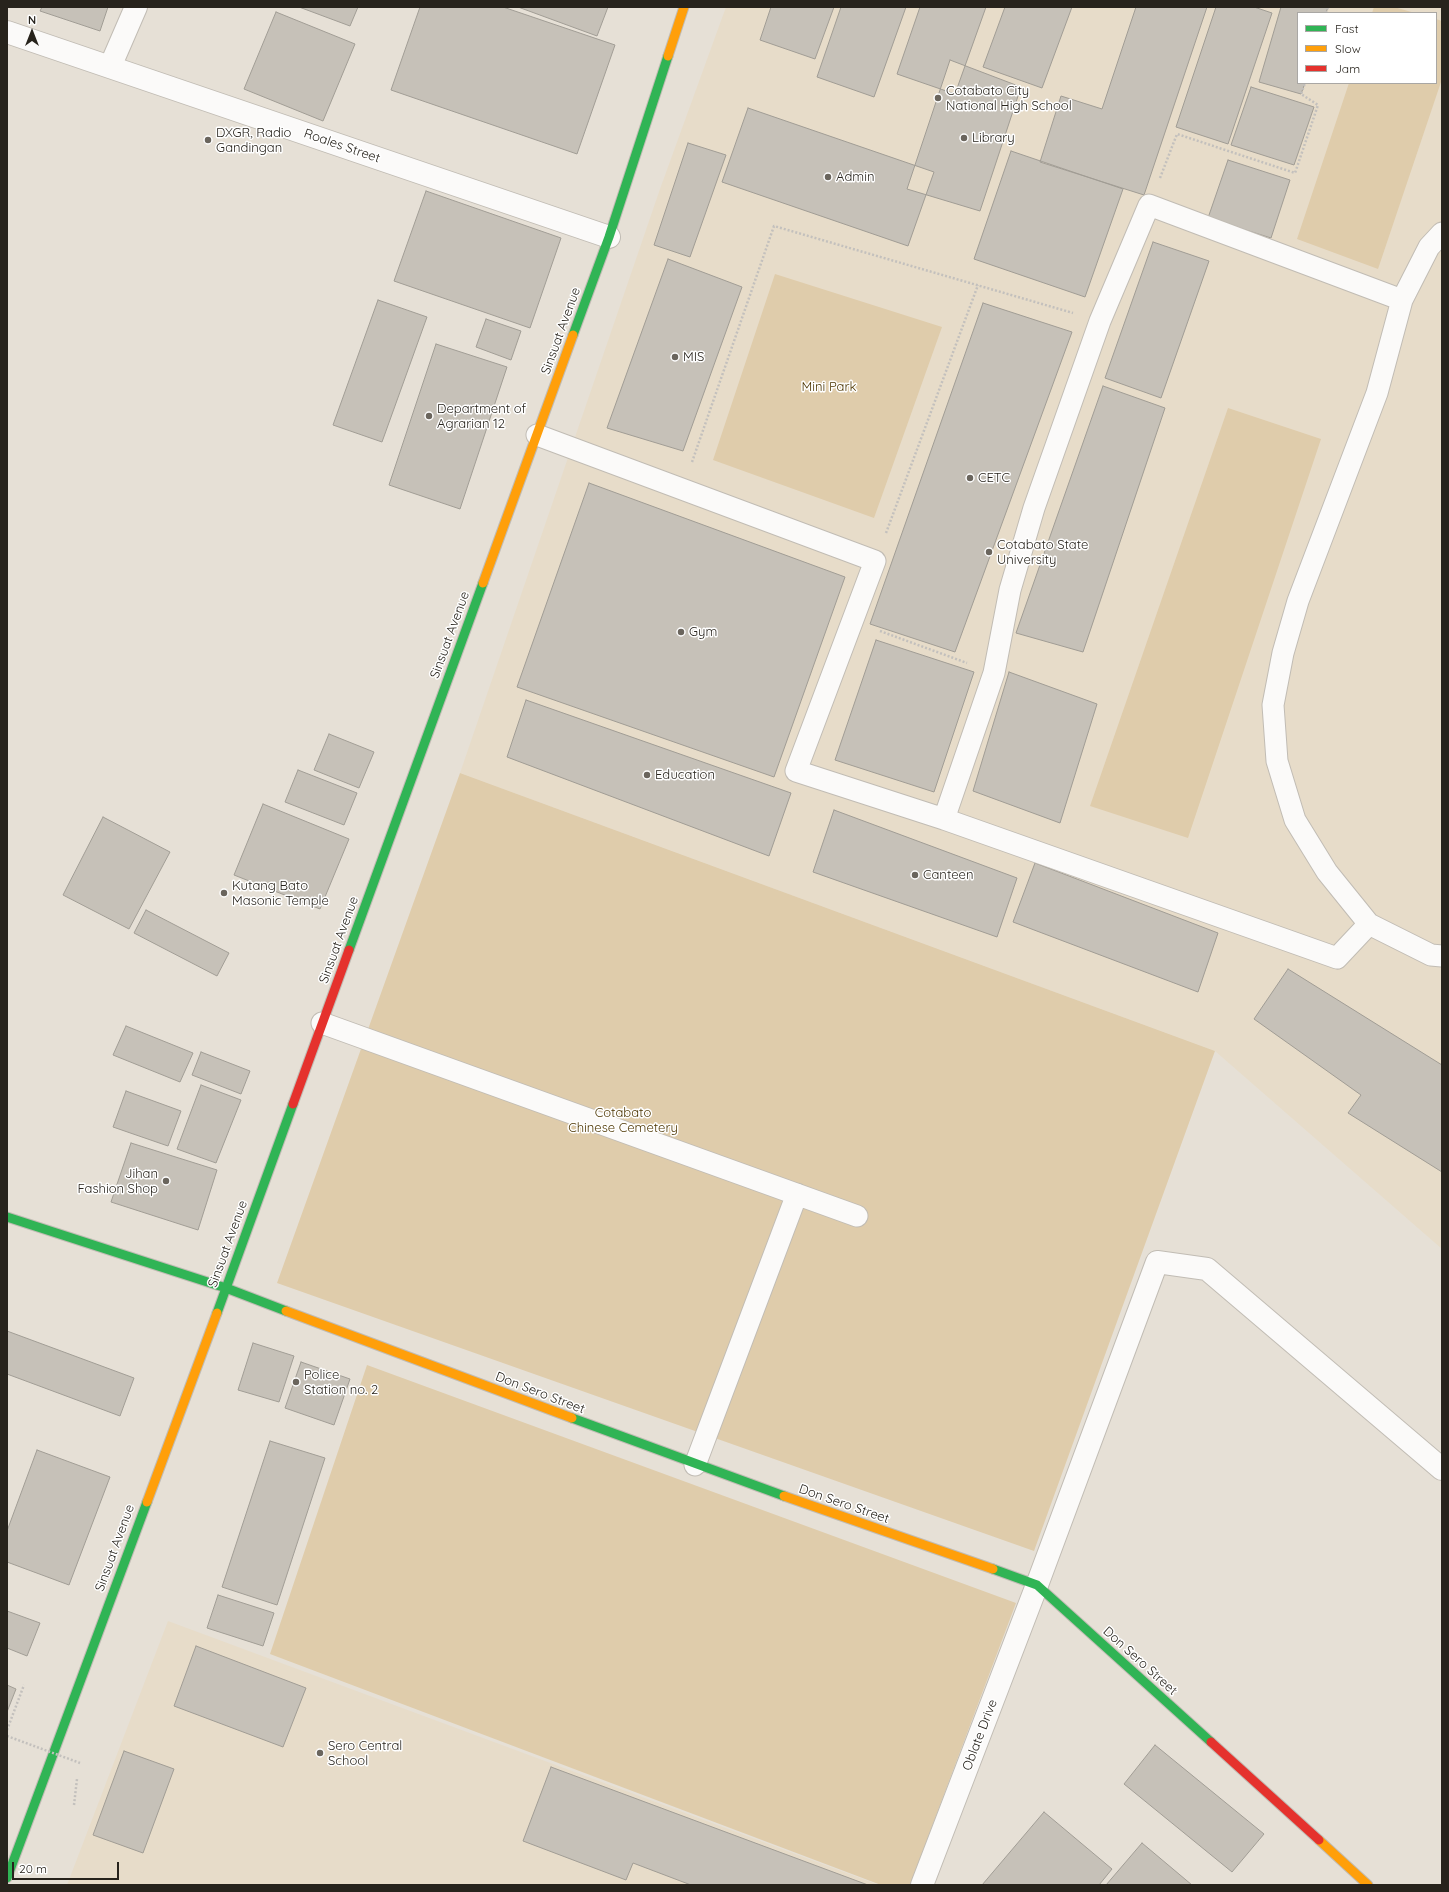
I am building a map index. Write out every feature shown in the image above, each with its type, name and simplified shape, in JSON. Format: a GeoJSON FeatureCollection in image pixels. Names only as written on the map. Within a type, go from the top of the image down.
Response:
{"type":"FeatureCollection","features":[{"type":"Feature","properties":{"kind":"main road","name":"Sinsuat Avenue"},"geometry":{"type":"LineString","coordinates":[[7,1878],[226,1288],[609,237],[684,7]]}},
{"type":"Feature","properties":{"kind":"main road","name":"Don Sero Street"},"geometry":{"type":"LineString","coordinates":[[7,1217],[226,1288],[695,1465],[1037,1585],[1368,1885]]}},
{"type":"Feature","properties":{"kind":"street"},"geometry":{"type":"LineString","coordinates":[[110,67],[136,7]]}},
{"type":"Feature","properties":{"kind":"street","name":"Roales Street"},"geometry":{"type":"LineString","coordinates":[[7,32],[609,237]]}},
{"type":"Feature","properties":{"kind":"street","name":"Oblate Drive"},"geometry":{"type":"LineString","coordinates":[[922,1885],[1037,1585],[1157,1262],[1207,1269],[1442,1469]]}},
{"type":"Feature","properties":{"kind":"lane"},"geometry":{"type":"LineString","coordinates":[[944,819],[994,673],[1010,590],[1034,508],[1100,321],[1149,205],[1402,300]]}},
{"type":"Feature","properties":{"kind":"lane"},"geometry":{"type":"LineString","coordinates":[[1442,233],[1429,247],[1402,300],[1377,393],[1298,601],[1283,653],[1273,705],[1277,761],[1295,820],[1327,872],[1369,924],[1431,955],[1442,956]]}},
{"type":"Feature","properties":{"kind":"lane"},"geometry":{"type":"LineString","coordinates":[[537,435],[875,561],[854,621],[796,771],[944,819],[1337,958],[1369,924]]}},
{"type":"Feature","properties":{"kind":"lane"},"geometry":{"type":"LineString","coordinates":[[322,1023],[857,1216]]}},
{"type":"Feature","properties":{"kind":"lane"},"geometry":{"type":"LineString","coordinates":[[695,1465],[797,1194]]}},
{"type":"Feature","properties":{"kind":"path"},"geometry":{"type":"LineString","coordinates":[[1149,205],[1177,134],[1295,172],[1318,105],[1301,94],[1305,84]]}},
{"type":"Feature","properties":{"kind":"path"},"geometry":{"type":"LineString","coordinates":[[683,489],[774,226],[1100,321]]}},
{"type":"Feature","properties":{"kind":"path"},"geometry":{"type":"LineString","coordinates":[[875,561],[978,285]]}},
{"type":"Feature","properties":{"kind":"path"},"geometry":{"type":"LineString","coordinates":[[854,621],[994,673]]}},
{"type":"Feature","properties":{"kind":"path"},"geometry":{"type":"LineString","coordinates":[[7,1730],[24,1685]]}},
{"type":"Feature","properties":{"kind":"path"},"geometry":{"type":"LineString","coordinates":[[7,1736],[80,1763],[79,1770]]}},
{"type":"Feature","properties":{"kind":"path"},"geometry":{"type":"LineString","coordinates":[[74,1805],[78,1777]]}},
{"type":"Feature","properties":{"kind":"shaded area","name":"Cotabato State University"},"geometry":{"type":"Polygon","coordinates":[[[726,7],[1442,7],[1442,1249],[1215,1051],[460,773],[660,189],[726,7]]]}},
{"type":"Feature","properties":{"kind":"shaded area","name":"Sero Central School"},"geometry":{"type":"Polygon","coordinates":[[[168,1621],[879,1885],[67,1885],[168,1621]]]}},
{"type":"Feature","properties":{"kind":"green space"},"geometry":{"type":"Polygon","coordinates":[[[1374,7],[1394,7],[1412,12],[1372,12],[1374,7]]]}},
{"type":"Feature","properties":{"kind":"green space"},"geometry":{"type":"Polygon","coordinates":[[[1437,19],[1442,21],[1442,79],[1378,269],[1297,239],[1349,84],[1437,84],[1437,19]]]}},
{"type":"Feature","properties":{"kind":"green space","name":"Mini Park"},"geometry":{"type":"Polygon","coordinates":[[[775,274],[942,327],[874,518],[713,460],[775,274]]]}},
{"type":"Feature","properties":{"kind":"green space"},"geometry":{"type":"Polygon","coordinates":[[[1228,408],[1321,439],[1188,838],[1090,806],[1228,408]]]}},
{"type":"Feature","properties":{"kind":"green space","name":"Cotabato Chinese Cemetery"},"geometry":{"type":"Polygon","coordinates":[[[460,773],[1215,1051],[1034,1551],[277,1283],[460,773]]]}},
{"type":"Feature","properties":{"kind":"green space"},"geometry":{"type":"Polygon","coordinates":[[[367,1365],[1016,1603],[910,1885],[881,1885],[270,1654],[367,1365]]]}},
{"type":"Feature","properties":{"kind":"building"},"geometry":{"type":"Polygon","coordinates":[[[42,7],[108,7],[100,31],[40,11],[42,7]]]}},
{"type":"Feature","properties":{"kind":"building"},"geometry":{"type":"Polygon","coordinates":[[[299,7],[358,7],[350,26],[299,7]]]}},
{"type":"Feature","properties":{"kind":"building"},"geometry":{"type":"Polygon","coordinates":[[[420,7],[503,7],[615,45],[577,154],[391,90],[420,7]]]}},
{"type":"Feature","properties":{"kind":"building"},"geometry":{"type":"Polygon","coordinates":[[[518,7],[608,7],[597,36],[518,7]]]}},
{"type":"Feature","properties":{"kind":"building"},"geometry":{"type":"Polygon","coordinates":[[[771,7],[834,7],[815,59],[760,40],[771,7]]]}},
{"type":"Feature","properties":{"kind":"building"},"geometry":{"type":"Polygon","coordinates":[[[841,7],[906,7],[874,97],[817,77],[841,7]]]}},
{"type":"Feature","properties":{"kind":"building"},"geometry":{"type":"Polygon","coordinates":[[[920,7],[986,7],[955,94],[897,74],[920,7]]]}},
{"type":"Feature","properties":{"kind":"building"},"geometry":{"type":"Polygon","coordinates":[[[1005,7],[1072,7],[1042,88],[983,67],[1005,7]]]}},
{"type":"Feature","properties":{"kind":"building"},"geometry":{"type":"Polygon","coordinates":[[[1136,7],[1207,7],[1144,195],[1040,162],[1061,96],[1102,109],[1136,7]]]}},
{"type":"Feature","properties":{"kind":"building"},"geometry":{"type":"Polygon","coordinates":[[[1216,7],[1254,7],[1272,13],[1228,144],[1176,127],[1216,7]]]}},
{"type":"Feature","properties":{"kind":"building"},"geometry":{"type":"Polygon","coordinates":[[[1281,7],[1328,7],[1326,12],[1297,12],[1297,84],[1305,84],[1301,94],[1259,82],[1281,7]]]}},
{"type":"Feature","properties":{"kind":"building"},"geometry":{"type":"Polygon","coordinates":[[[276,12],[355,44],[323,121],[244,89],[276,12]]]}},
{"type":"Feature","properties":{"kind":"building","name":"Library"},"geometry":{"type":"Polygon","coordinates":[[[950,60],[1021,87],[980,211],[907,189],[950,60]]]}},
{"type":"Feature","properties":{"kind":"building"},"geometry":{"type":"Polygon","coordinates":[[[1251,87],[1314,107],[1294,165],[1231,145],[1251,87]]]}},
{"type":"Feature","properties":{"kind":"building","name":"Admin"},"geometry":{"type":"Polygon","coordinates":[[[748,108],[934,172],[908,246],[722,182],[748,108]]]}},
{"type":"Feature","properties":{"kind":"building"},"geometry":{"type":"Polygon","coordinates":[[[688,143],[726,155],[690,257],[654,245],[688,143]]]}},
{"type":"Feature","properties":{"kind":"building"},"geometry":{"type":"Polygon","coordinates":[[[1011,151],[1123,189],[1085,297],[974,259],[1011,151]]]}},
{"type":"Feature","properties":{"kind":"building"},"geometry":{"type":"Polygon","coordinates":[[[1228,160],[1290,180],[1271,238],[1208,218],[1228,160]]]}},
{"type":"Feature","properties":{"kind":"building"},"geometry":{"type":"Polygon","coordinates":[[[426,191],[561,238],[530,328],[394,281],[426,191]]]}},
{"type":"Feature","properties":{"kind":"building"},"geometry":{"type":"Polygon","coordinates":[[[1153,242],[1209,261],[1161,398],[1105,378],[1153,242]]]}},
{"type":"Feature","properties":{"kind":"building","name":"MIS"},"geometry":{"type":"Polygon","coordinates":[[[668,259],[742,287],[683,451],[607,428],[668,259]]]}},
{"type":"Feature","properties":{"kind":"building"},"geometry":{"type":"Polygon","coordinates":[[[378,300],[427,317],[382,442],[333,425],[378,300]]]}},
{"type":"Feature","properties":{"kind":"building","name":"CETC"},"geometry":{"type":"Polygon","coordinates":[[[983,303],[1072,332],[955,652],[870,624],[983,303]]]}},
{"type":"Feature","properties":{"kind":"building"},"geometry":{"type":"Polygon","coordinates":[[[486,319],[521,331],[511,360],[476,347],[486,319]]]}},
{"type":"Feature","properties":{"kind":"building"},"geometry":{"type":"Polygon","coordinates":[[[436,344],[507,367],[460,509],[389,485],[436,344]]]}},
{"type":"Feature","properties":{"kind":"building"},"geometry":{"type":"Polygon","coordinates":[[[1103,386],[1165,408],[1083,652],[1016,633],[1103,386]]]}},
{"type":"Feature","properties":{"kind":"building","name":"Gym"},"geometry":{"type":"Polygon","coordinates":[[[589,483],[845,577],[774,777],[517,687],[589,483]]]}},
{"type":"Feature","properties":{"kind":"building"},"geometry":{"type":"Polygon","coordinates":[[[876,640],[974,672],[934,792],[835,760],[876,640]]]}},
{"type":"Feature","properties":{"kind":"building"},"geometry":{"type":"Polygon","coordinates":[[[1009,672],[1097,704],[1060,823],[973,791],[1009,672]]]}},
{"type":"Feature","properties":{"kind":"building","name":"Education"},"geometry":{"type":"Polygon","coordinates":[[[526,700],[791,793],[769,856],[507,757],[526,700]]]}},
{"type":"Feature","properties":{"kind":"building"},"geometry":{"type":"Polygon","coordinates":[[[329,734],[374,752],[359,788],[314,770],[329,734]]]}},
{"type":"Feature","properties":{"kind":"building"},"geometry":{"type":"Polygon","coordinates":[[[298,770],[357,793],[344,825],[285,802],[298,770]]]}},
{"type":"Feature","properties":{"kind":"building"},"geometry":{"type":"Polygon","coordinates":[[[263,804],[349,839],[320,909],[234,875],[263,804]]]}},
{"type":"Feature","properties":{"kind":"building","name":"Canteen"},"geometry":{"type":"Polygon","coordinates":[[[834,810],[1017,878],[997,937],[813,872],[834,810]]]}},
{"type":"Feature","properties":{"kind":"building"},"geometry":{"type":"Polygon","coordinates":[[[103,817],[170,852],[129,929],[63,895],[103,817]]]}},
{"type":"Feature","properties":{"kind":"building"},"geometry":{"type":"Polygon","coordinates":[[[1035,863],[1218,933],[1198,992],[1013,922],[1035,863]]]}},
{"type":"Feature","properties":{"kind":"building"},"geometry":{"type":"Polygon","coordinates":[[[146,910],[229,953],[217,976],[134,933],[146,910]]]}},
{"type":"Feature","properties":{"kind":"building"},"geometry":{"type":"Polygon","coordinates":[[[1288,969],[1442,1065],[1442,1172],[1348,1113],[1361,1095],[1254,1019],[1288,969]]]}},
{"type":"Feature","properties":{"kind":"building"},"geometry":{"type":"Polygon","coordinates":[[[126,1026],[193,1053],[180,1082],[113,1055],[126,1026]]]}},
{"type":"Feature","properties":{"kind":"building"},"geometry":{"type":"Polygon","coordinates":[[[201,1052],[250,1071],[241,1094],[192,1075],[201,1052]]]}},
{"type":"Feature","properties":{"kind":"building"},"geometry":{"type":"Polygon","coordinates":[[[201,1085],[241,1100],[216,1163],[177,1149],[201,1085]]]}},
{"type":"Feature","properties":{"kind":"building"},"geometry":{"type":"Polygon","coordinates":[[[126,1091],[181,1111],[168,1146],[113,1127],[126,1091]]]}},
{"type":"Feature","properties":{"kind":"building"},"geometry":{"type":"Polygon","coordinates":[[[131,1143],[217,1170],[198,1230],[111,1202],[131,1143]]]}},
{"type":"Feature","properties":{"kind":"building"},"geometry":{"type":"Polygon","coordinates":[[[7,1331],[134,1378],[120,1416],[7,1374],[7,1331]]]}},
{"type":"Feature","properties":{"kind":"building"},"geometry":{"type":"Polygon","coordinates":[[[253,1343],[294,1356],[279,1402],[238,1390],[253,1343]]]}},
{"type":"Feature","properties":{"kind":"building"},"geometry":{"type":"Polygon","coordinates":[[[301,1362],[350,1379],[334,1425],[285,1408],[301,1362]]]}},
{"type":"Feature","properties":{"kind":"building"},"geometry":{"type":"Polygon","coordinates":[[[270,1441],[325,1458],[277,1605],[222,1587],[270,1441]]]}},
{"type":"Feature","properties":{"kind":"building"},"geometry":{"type":"Polygon","coordinates":[[[37,1450],[110,1477],[69,1585],[7,1562],[7,1531],[37,1450]]]}},
{"type":"Feature","properties":{"kind":"building"},"geometry":{"type":"Polygon","coordinates":[[[218,1595],[274,1613],[263,1646],[207,1628],[218,1595]]]}},
{"type":"Feature","properties":{"kind":"building"},"geometry":{"type":"Polygon","coordinates":[[[7,1611],[40,1623],[27,1656],[7,1648],[7,1611]]]}},
{"type":"Feature","properties":{"kind":"building"},"geometry":{"type":"Polygon","coordinates":[[[196,1646],[306,1688],[283,1747],[174,1706],[196,1646]]]}},
{"type":"Feature","properties":{"kind":"building"},"geometry":{"type":"Polygon","coordinates":[[[7,1685],[16,1689],[7,1712],[7,1685]]]}},
{"type":"Feature","properties":{"kind":"building"},"geometry":{"type":"Polygon","coordinates":[[[1155,1745],[1264,1834],[1232,1872],[1124,1784],[1155,1745]]]}},
{"type":"Feature","properties":{"kind":"building"},"geometry":{"type":"Polygon","coordinates":[[[124,1751],[174,1769],[143,1853],[93,1835],[124,1751]]]}},
{"type":"Feature","properties":{"kind":"building"},"geometry":{"type":"Polygon","coordinates":[[[551,1767],[868,1885],[691,1885],[633,1863],[626,1880],[523,1841],[551,1767]]]}},
{"type":"Feature","properties":{"kind":"building"},"geometry":{"type":"Polygon","coordinates":[[[1044,1812],[1112,1869],[1099,1885],[982,1885],[1044,1812]]]}},
{"type":"Feature","properties":{"kind":"building"},"geometry":{"type":"Polygon","coordinates":[[[1142,1843],[1192,1885],[1106,1885],[1142,1843]]]}},
{"type":"Feature","properties":{"kind":"traffic: fast"},"geometry":{"type":"LineString","coordinates":[[573,335],[609,237],[668,56]]}},
{"type":"Feature","properties":{"kind":"traffic: fast"},"geometry":{"type":"LineString","coordinates":[[349,950],[483,583]]}},
{"type":"Feature","properties":{"kind":"traffic: fast"},"geometry":{"type":"LineString","coordinates":[[217,1313],[293,1104]]}},
{"type":"Feature","properties":{"kind":"traffic: fast"},"geometry":{"type":"LineString","coordinates":[[7,1217],[226,1288],[286,1311]]}},
{"type":"Feature","properties":{"kind":"traffic: fast"},"geometry":{"type":"LineString","coordinates":[[572,1418],[784,1496]]}},
{"type":"Feature","properties":{"kind":"traffic: fast"},"geometry":{"type":"LineString","coordinates":[[7,1878],[147,1502]]}},
{"type":"Feature","properties":{"kind":"traffic: fast"},"geometry":{"type":"LineString","coordinates":[[993,1569],[1037,1585],[1211,1742]]}},
{"type":"Feature","properties":{"kind":"traffic: slow"},"geometry":{"type":"LineString","coordinates":[[668,56],[684,7]]}},
{"type":"Feature","properties":{"kind":"traffic: slow"},"geometry":{"type":"LineString","coordinates":[[483,583],[573,335]]}},
{"type":"Feature","properties":{"kind":"traffic: slow"},"geometry":{"type":"LineString","coordinates":[[286,1311],[572,1418]]}},
{"type":"Feature","properties":{"kind":"traffic: slow"},"geometry":{"type":"LineString","coordinates":[[147,1502],[217,1313]]}},
{"type":"Feature","properties":{"kind":"traffic: slow"},"geometry":{"type":"LineString","coordinates":[[784,1496],[993,1569]]}},
{"type":"Feature","properties":{"kind":"traffic: slow"},"geometry":{"type":"LineString","coordinates":[[1319,1840],[1368,1885]]}},
{"type":"Feature","properties":{"kind":"traffic: jam"},"geometry":{"type":"LineString","coordinates":[[293,1104],[349,950]]}},
{"type":"Feature","properties":{"kind":"traffic: jam"},"geometry":{"type":"LineString","coordinates":[[1211,1742],[1319,1840]]}},
{"type":"Feature","properties":{"kind":"place","name":"Cotabato City National High School"},"geometry":{"type":"Point","coordinates":[938,98]}},
{"type":"Feature","properties":{"kind":"place","name":"Library"},"geometry":{"type":"Point","coordinates":[964,138]}},
{"type":"Feature","properties":{"kind":"place","name":"DXGR, Radio Gandingan"},"geometry":{"type":"Point","coordinates":[208,140]}},
{"type":"Feature","properties":{"kind":"place","name":"Admin"},"geometry":{"type":"Point","coordinates":[828,177]}},
{"type":"Feature","properties":{"kind":"place","name":"MIS"},"geometry":{"type":"Point","coordinates":[675,357]}},
{"type":"Feature","properties":{"kind":"place","name":"Department of Agrarian 12"},"geometry":{"type":"Point","coordinates":[429,416]}},
{"type":"Feature","properties":{"kind":"place","name":"CETC"},"geometry":{"type":"Point","coordinates":[970,478]}},
{"type":"Feature","properties":{"kind":"place","name":"Cotabato State University"},"geometry":{"type":"Point","coordinates":[989,552]}},
{"type":"Feature","properties":{"kind":"place","name":"Gym"},"geometry":{"type":"Point","coordinates":[681,632]}},
{"type":"Feature","properties":{"kind":"place","name":"Education"},"geometry":{"type":"Point","coordinates":[647,775]}},
{"type":"Feature","properties":{"kind":"place","name":"Canteen"},"geometry":{"type":"Point","coordinates":[915,875]}},
{"type":"Feature","properties":{"kind":"place","name":"Kutang Bato Masonic Temple"},"geometry":{"type":"Point","coordinates":[224,893]}},
{"type":"Feature","properties":{"kind":"place","name":"Jihan Fashion Shop"},"geometry":{"type":"Point","coordinates":[166,1181]}},
{"type":"Feature","properties":{"kind":"place","name":"Police Station no. 2"},"geometry":{"type":"Point","coordinates":[296,1382]}},
{"type":"Feature","properties":{"kind":"place","name":"Sero Central School"},"geometry":{"type":"Point","coordinates":[320,1753]}}]}
